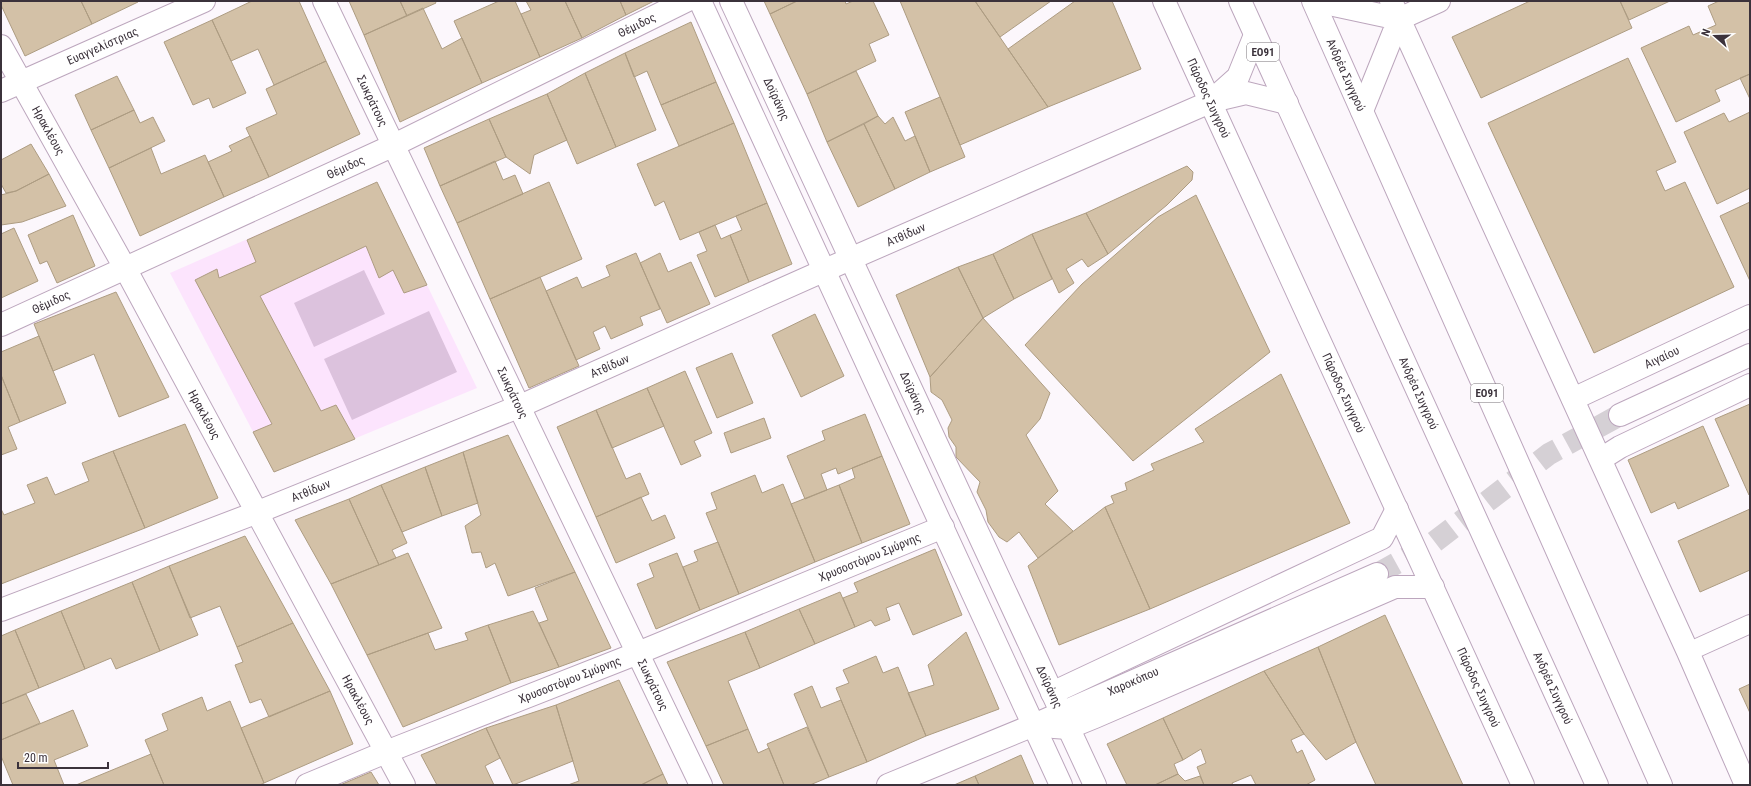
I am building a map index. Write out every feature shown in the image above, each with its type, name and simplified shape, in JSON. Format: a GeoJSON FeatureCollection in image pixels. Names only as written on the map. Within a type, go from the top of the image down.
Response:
{"type":"FeatureCollection","features":[{"type":"Feature","properties":{"kind":"main road","name":"Ευαγγελίστριας"},"geometry":{"type":"LineString","coordinates":[[1,91],[23,83],[204,1]]}},
{"type":"Feature","properties":{"kind":"main road","name":"Σωκράτους"},"geometry":{"type":"LineString","coordinates":[[324,1],[392,146],[638,653],[700,785]]}},
{"type":"Feature","properties":{"kind":"main road","name":"Θέμιδος"},"geometry":{"type":"LineString","coordinates":[[1,325],[392,146],[686,1]]}},
{"type":"Feature","properties":{"kind":"main road"},"geometry":{"type":"LineString","coordinates":[[700,1],[823,271],[943,527],[1061,785]]}},
{"type":"Feature","properties":{"kind":"main road","name":"Δοϊράνης"},"geometry":{"type":"LineString","coordinates":[[731,1],[1095,785]]}},
{"type":"Feature","properties":{"kind":"main road","name":"Πάροδος Συγγρού"},"geometry":{"type":"LineString","coordinates":[[1164,1],[1523,785]]}},
{"type":"Feature","properties":{"kind":"main road","name":"Ανδρέα Συγγρού"},"geometry":{"type":"LineString","coordinates":[[1240,1],[1597,785]]}},
{"type":"Feature","properties":{"kind":"main road"},"geometry":{"type":"LineString","coordinates":[[1314,1],[1395,10],[1439,1]]}},
{"type":"Feature","properties":{"kind":"main road","name":"Ανδρέα Συγγρού"},"geometry":{"type":"LineString","coordinates":[[1314,1],[1660,785]]}},
{"type":"Feature","properties":{"kind":"main road"},"geometry":{"type":"LineString","coordinates":[[1362,111],[1395,10]]}},
{"type":"Feature","properties":{"kind":"main road"},"geometry":{"type":"LineString","coordinates":[[1395,10],[1601,459],[1746,785]]}},
{"type":"Feature","properties":{"kind":"main road"},"geometry":{"type":"LineString","coordinates":[[1210,102],[1238,77],[1255,34]]}},
{"type":"Feature","properties":{"kind":"main road","name":"Ηρακλέους"},"geometry":{"type":"LineString","coordinates":[[1,46],[125,268],[404,785]]}},
{"type":"Feature","properties":{"kind":"main road"},"geometry":{"type":"LineString","coordinates":[[1210,102],[1246,93],[1287,103]]}},
{"type":"Feature","properties":{"kind":"main road","name":"Ατθίδων"},"geometry":{"type":"LineString","coordinates":[[1,610],[258,512],[518,407],[850,259],[1210,102]]}},
{"type":"Feature","properties":{"kind":"main road","name":"Αιγαίου"},"geometry":{"type":"LineString","coordinates":[[1573,399],[1750,316]]}},
{"type":"Feature","properties":{"kind":"main road"},"geometry":{"type":"LineString","coordinates":[[1620,415],[1750,356]]}},
{"type":"Feature","properties":{"kind":"main road"},"geometry":{"type":"LineString","coordinates":[[1601,459],[1620,447],[1750,385]]}},
{"type":"Feature","properties":{"kind":"main road","name":"Χαροκόπου"},"geometry":{"type":"LineString","coordinates":[[1052,693],[1382,538],[1397,509]]}},
{"type":"Feature","properties":{"kind":"main road","name":"Χρυσοστόμου Σμύρνης"},"geometry":{"type":"LineString","coordinates":[[308,785],[386,752],[638,653],[943,527]]}},
{"type":"Feature","properties":{"kind":"main road","name":"Χαροκόπου"},"geometry":{"type":"LineString","coordinates":[[1064,720],[1377,574]]}},
{"type":"Feature","properties":{"kind":"main road","name":"Χαροκόπου"},"geometry":{"type":"LineString","coordinates":[[888,785],[1034,725],[1064,720],[1395,587],[1433,587]]}},
{"type":"Feature","properties":{"kind":"main road"},"geometry":{"type":"LineString","coordinates":[[1034,725],[1052,693]]}},
{"type":"Feature","properties":{"kind":"lane"},"geometry":{"type":"LineString","coordinates":[[1688,652],[1750,624]]}},
{"type":"Feature","properties":{"kind":"shaded area"},"geometry":{"type":"Polygon","coordinates":[[[377,182],[477,388],[274,472],[170,273],[377,182]]]}},
{"type":"Feature","properties":{"kind":"shaded area"},"geometry":{"type":"Polygon","coordinates":[[[364,270],[385,314],[314,347],[294,303],[364,270]]]}},
{"type":"Feature","properties":{"kind":"shaded area"},"geometry":{"type":"Polygon","coordinates":[[[429,311],[457,372],[352,420],[324,359],[429,311]]]}},
{"type":"Feature","properties":{"kind":"building"},"geometry":{"type":"Polygon","coordinates":[[[1,1],[81,1],[92,24],[25,56],[1,5],[1,1]]]}},
{"type":"Feature","properties":{"kind":"building"},"geometry":{"type":"Polygon","coordinates":[[[81,1],[138,1],[138,2],[92,24],[81,1]]]}},
{"type":"Feature","properties":{"kind":"building"},"geometry":{"type":"Polygon","coordinates":[[[252,1],[299,1],[326,61],[274,85],[258,49],[231,61],[212,20],[252,1]]]}},
{"type":"Feature","properties":{"kind":"building"},"geometry":{"type":"Polygon","coordinates":[[[349,1],[400,1],[407,16],[364,35],[349,1]]]}},
{"type":"Feature","properties":{"kind":"building"},"geometry":{"type":"Polygon","coordinates":[[[400,1],[435,1],[436,3],[407,16],[400,1]]]}},
{"type":"Feature","properties":{"kind":"building"},"geometry":{"type":"Polygon","coordinates":[[[499,1],[515,1],[540,57],[482,83],[454,21],[499,1]]]}},
{"type":"Feature","properties":{"kind":"building"},"geometry":{"type":"Polygon","coordinates":[[[526,1],[565,1],[582,38],[540,57],[521,14],[531,10],[526,1]]]}},
{"type":"Feature","properties":{"kind":"building"},"geometry":{"type":"Polygon","coordinates":[[[565,1],[620,1],[626,15],[582,38],[565,1]]]}},
{"type":"Feature","properties":{"kind":"building"},"geometry":{"type":"Polygon","coordinates":[[[620,1],[654,1],[626,15],[620,1]]]}},
{"type":"Feature","properties":{"kind":"building"},"geometry":{"type":"Polygon","coordinates":[[[764,1],[797,1],[770,14],[764,1]]]}},
{"type":"Feature","properties":{"kind":"building"},"geometry":{"type":"Polygon","coordinates":[[[797,1],[845,1],[846,4],[853,1],[873,1],[889,35],[869,44],[876,61],[807,94],[770,14],[797,1]]]}},
{"type":"Feature","properties":{"kind":"building"},"geometry":{"type":"Polygon","coordinates":[[[900,1],[975,1],[1048,107],[960,145],[900,1]]]}},
{"type":"Feature","properties":{"kind":"building"},"geometry":{"type":"Polygon","coordinates":[[[975,1],[1051,1],[1000,37],[975,1]]]}},
{"type":"Feature","properties":{"kind":"building"},"geometry":{"type":"Polygon","coordinates":[[[1075,1],[1112,1],[1141,69],[1048,107],[1008,49],[1075,1]]]}},
{"type":"Feature","properties":{"kind":"building"},"geometry":{"type":"Polygon","coordinates":[[[1530,1],[1620,1],[1632,28],[1481,98],[1452,37],[1530,1]]]}},
{"type":"Feature","properties":{"kind":"building"},"geometry":{"type":"Polygon","coordinates":[[[1620,1],[1670,1],[1629,20],[1620,1]]]}},
{"type":"Feature","properties":{"kind":"building"},"geometry":{"type":"Polygon","coordinates":[[[1719,1],[1750,1],[1750,74],[1715,90],[1720,101],[1676,122],[1641,48],[1689,26],[1693,35],[1716,25],[1708,6],[1719,1]]]}},
{"type":"Feature","properties":{"kind":"building"},"geometry":{"type":"Polygon","coordinates":[[[423,8],[442,49],[462,38],[482,83],[400,122],[364,35],[423,8]]]}},
{"type":"Feature","properties":{"kind":"building"},"geometry":{"type":"Polygon","coordinates":[[[212,20],[246,93],[213,108],[209,98],[193,105],[164,42],[212,20]]]}},
{"type":"Feature","properties":{"kind":"building"},"geometry":{"type":"Polygon","coordinates":[[[691,22],[716,82],[661,105],[647,71],[634,77],[625,53],[691,22]]]}},
{"type":"Feature","properties":{"kind":"building"},"geometry":{"type":"Polygon","coordinates":[[[625,53],[656,130],[616,147],[585,73],[625,53]]]}},
{"type":"Feature","properties":{"kind":"building"},"geometry":{"type":"Polygon","coordinates":[[[1628,58],[1676,162],[1656,171],[1665,191],[1685,182],[1734,287],[1594,353],[1488,123],[1628,58]]]}},
{"type":"Feature","properties":{"kind":"building"},"geometry":{"type":"Polygon","coordinates":[[[326,61],[360,134],[269,177],[246,128],[277,114],[266,89],[326,61]]]}},
{"type":"Feature","properties":{"kind":"building"},"geometry":{"type":"Polygon","coordinates":[[[856,71],[878,116],[827,142],[807,94],[856,71]]]}},
{"type":"Feature","properties":{"kind":"building"},"geometry":{"type":"Polygon","coordinates":[[[585,73],[616,147],[577,164],[547,94],[585,73]]]}},
{"type":"Feature","properties":{"kind":"building"},"geometry":{"type":"Polygon","coordinates":[[[1750,74],[1750,99],[1740,78],[1750,74]]]}},
{"type":"Feature","properties":{"kind":"building"},"geometry":{"type":"Polygon","coordinates":[[[117,76],[134,110],[91,130],[75,95],[117,76]]]}},
{"type":"Feature","properties":{"kind":"building"},"geometry":{"type":"Polygon","coordinates":[[[716,82],[734,123],[679,146],[661,105],[716,82]]]}},
{"type":"Feature","properties":{"kind":"building"},"geometry":{"type":"Polygon","coordinates":[[[547,94],[567,140],[534,155],[530,174],[506,157],[489,119],[547,94]]]}},
{"type":"Feature","properties":{"kind":"building"},"geometry":{"type":"Polygon","coordinates":[[[940,97],[965,157],[930,172],[905,112],[940,97]]]}},
{"type":"Feature","properties":{"kind":"building"},"geometry":{"type":"Polygon","coordinates":[[[134,110],[140,123],[153,117],[165,141],[109,168],[91,130],[134,110]]]}},
{"type":"Feature","properties":{"kind":"building"},"geometry":{"type":"Polygon","coordinates":[[[1750,112],[1750,188],[1717,204],[1684,132],[1724,113],[1729,122],[1750,112]]]}},
{"type":"Feature","properties":{"kind":"building"},"geometry":{"type":"Polygon","coordinates":[[[878,116],[885,124],[893,117],[905,141],[915,136],[930,172],[895,189],[864,124],[878,116]]]}},
{"type":"Feature","properties":{"kind":"building"},"geometry":{"type":"Polygon","coordinates":[[[489,119],[506,157],[440,186],[424,148],[489,119]]]}},
{"type":"Feature","properties":{"kind":"building"},"geometry":{"type":"Polygon","coordinates":[[[734,123],[767,203],[680,240],[664,201],[655,206],[637,164],[734,123]]]}},
{"type":"Feature","properties":{"kind":"building"},"geometry":{"type":"Polygon","coordinates":[[[864,124],[895,189],[858,207],[827,142],[864,124]]]}},
{"type":"Feature","properties":{"kind":"building"},"geometry":{"type":"Polygon","coordinates":[[[250,136],[269,177],[224,197],[208,162],[232,151],[229,146],[250,136]]]}},
{"type":"Feature","properties":{"kind":"building"},"geometry":{"type":"Polygon","coordinates":[[[31,144],[49,174],[16,191],[6,193],[1,184],[1,160],[31,144]]]}},
{"type":"Feature","properties":{"kind":"building"},"geometry":{"type":"Polygon","coordinates":[[[151,148],[161,174],[205,155],[224,197],[140,236],[109,168],[151,148]]]}},
{"type":"Feature","properties":{"kind":"building"},"geometry":{"type":"Polygon","coordinates":[[[495,161],[503,180],[515,175],[523,194],[457,223],[440,186],[495,161]]]}},
{"type":"Feature","properties":{"kind":"building"},"geometry":{"type":"Polygon","coordinates":[[[1187,166],[1193,172],[1192,180],[1167,205],[1108,254],[1086,213],[1187,166]]]}},
{"type":"Feature","properties":{"kind":"building"},"geometry":{"type":"Polygon","coordinates":[[[49,174],[66,206],[22,222],[1,225],[1,195],[16,191],[49,174]]]}},
{"type":"Feature","properties":{"kind":"building"},"geometry":{"type":"Polygon","coordinates":[[[377,182],[427,285],[404,293],[393,270],[379,278],[366,246],[260,296],[321,411],[336,405],[355,439],[274,472],[253,432],[272,424],[195,280],[217,269],[219,278],[256,262],[247,240],[377,182]]]}},
{"type":"Feature","properties":{"kind":"building"},"geometry":{"type":"Polygon","coordinates":[[[549,182],[582,259],[490,299],[457,223],[549,182]]]}},
{"type":"Feature","properties":{"kind":"building"},"geometry":{"type":"Polygon","coordinates":[[[1196,195],[1270,352],[1133,461],[1025,345],[1082,284],[1158,217],[1196,195]]]}},
{"type":"Feature","properties":{"kind":"building"},"geometry":{"type":"Polygon","coordinates":[[[1750,202],[1750,281],[1720,216],[1750,202]]]}},
{"type":"Feature","properties":{"kind":"building"},"geometry":{"type":"Polygon","coordinates":[[[767,203],[792,264],[749,282],[730,235],[742,230],[736,216],[767,203]]]}},
{"type":"Feature","properties":{"kind":"building"},"geometry":{"type":"Polygon","coordinates":[[[1086,213],[1108,254],[1088,267],[1082,259],[1066,269],[1074,283],[1059,293],[1032,234],[1086,213]]]}},
{"type":"Feature","properties":{"kind":"building"},"geometry":{"type":"Polygon","coordinates":[[[73,215],[95,266],[57,283],[47,261],[40,264],[28,235],[73,215]]]}},
{"type":"Feature","properties":{"kind":"building"},"geometry":{"type":"Polygon","coordinates":[[[715,225],[721,239],[730,235],[749,282],[715,297],[697,255],[707,251],[699,232],[715,225]]]}},
{"type":"Feature","properties":{"kind":"building"},"geometry":{"type":"Polygon","coordinates":[[[14,228],[38,281],[1,298],[1,234],[14,228]]]}},
{"type":"Feature","properties":{"kind":"building"},"geometry":{"type":"Polygon","coordinates":[[[1032,234],[1052,279],[1014,299],[993,254],[1032,234]]]}},
{"type":"Feature","properties":{"kind":"building"},"geometry":{"type":"Polygon","coordinates":[[[636,253],[660,309],[640,317],[643,325],[611,339],[605,326],[593,332],[600,349],[576,360],[546,291],[577,277],[582,288],[610,276],[606,266],[636,253]]]}},
{"type":"Feature","properties":{"kind":"building"},"geometry":{"type":"Polygon","coordinates":[[[660,253],[668,272],[691,262],[710,304],[667,323],[640,263],[660,253]]]}},
{"type":"Feature","properties":{"kind":"building"},"geometry":{"type":"Polygon","coordinates":[[[993,254],[1014,299],[983,318],[958,267],[993,254]]]}},
{"type":"Feature","properties":{"kind":"building"},"geometry":{"type":"Polygon","coordinates":[[[958,267],[983,318],[930,377],[896,295],[958,267]]]}},
{"type":"Feature","properties":{"kind":"building"},"geometry":{"type":"Polygon","coordinates":[[[540,277],[579,366],[529,388],[490,299],[540,277]]]}},
{"type":"Feature","properties":{"kind":"building"},"geometry":{"type":"Polygon","coordinates":[[[116,292],[169,397],[119,417],[94,354],[53,371],[34,324],[116,292]]]}},
{"type":"Feature","properties":{"kind":"building"},"geometry":{"type":"Polygon","coordinates":[[[815,314],[844,376],[801,397],[772,335],[815,314]]]}},
{"type":"Feature","properties":{"kind":"building"},"geometry":{"type":"Polygon","coordinates":[[[983,318],[1050,393],[1040,419],[1026,435],[1058,491],[1045,504],[1073,531],[1038,558],[1019,532],[1007,542],[999,537],[988,522],[986,510],[977,492],[980,482],[956,457],[956,447],[949,437],[948,428],[952,420],[942,400],[931,392],[930,377],[983,318]]]}},
{"type":"Feature","properties":{"kind":"building"},"geometry":{"type":"Polygon","coordinates":[[[39,336],[66,403],[20,422],[1,375],[1,352],[39,336]]]}},
{"type":"Feature","properties":{"kind":"building"},"geometry":{"type":"Polygon","coordinates":[[[732,353],[753,403],[717,418],[696,368],[732,353]]]}},
{"type":"Feature","properties":{"kind":"building"},"geometry":{"type":"Polygon","coordinates":[[[685,371],[712,433],[694,441],[701,456],[681,465],[647,388],[685,371]]]}},
{"type":"Feature","properties":{"kind":"building"},"geometry":{"type":"Polygon","coordinates":[[[1281,374],[1350,523],[1150,609],[1105,507],[1114,503],[1111,496],[1127,490],[1125,483],[1154,470],[1151,464],[1204,442],[1195,429],[1281,374]]]}},
{"type":"Feature","properties":{"kind":"building"},"geometry":{"type":"Polygon","coordinates":[[[1,375],[20,422],[8,427],[17,449],[1,455],[1,375]]]}},
{"type":"Feature","properties":{"kind":"building"},"geometry":{"type":"Polygon","coordinates":[[[647,388],[664,426],[612,448],[596,410],[647,388]]]}},
{"type":"Feature","properties":{"kind":"building"},"geometry":{"type":"Polygon","coordinates":[[[1750,404],[1750,494],[1749,495],[1715,419],[1750,404]]]}},
{"type":"Feature","properties":{"kind":"building"},"geometry":{"type":"Polygon","coordinates":[[[596,410],[626,479],[640,473],[649,494],[596,517],[557,427],[596,410]]]}},
{"type":"Feature","properties":{"kind":"building"},"geometry":{"type":"Polygon","coordinates":[[[865,414],[882,456],[838,474],[836,468],[821,474],[827,490],[805,499],[787,456],[825,440],[822,431],[865,414]]]}},
{"type":"Feature","properties":{"kind":"building"},"geometry":{"type":"Polygon","coordinates":[[[764,418],[771,438],[731,453],[724,433],[764,418]]]}},
{"type":"Feature","properties":{"kind":"building"},"geometry":{"type":"Polygon","coordinates":[[[185,424],[218,498],[145,528],[113,451],[185,424]]]}},
{"type":"Feature","properties":{"kind":"building"},"geometry":{"type":"Polygon","coordinates":[[[1703,426],[1729,486],[1678,509],[1675,502],[1651,513],[1628,460],[1703,426]]]}},
{"type":"Feature","properties":{"kind":"building"},"geometry":{"type":"Polygon","coordinates":[[[508,435],[575,572],[508,596],[495,563],[486,568],[481,552],[472,553],[465,526],[481,515],[463,452],[508,435]]]}},
{"type":"Feature","properties":{"kind":"building"},"geometry":{"type":"Polygon","coordinates":[[[113,451],[145,528],[1,584],[1,509],[4,515],[35,503],[27,485],[47,477],[55,495],[89,481],[82,463],[113,451]]]}},
{"type":"Feature","properties":{"kind":"building"},"geometry":{"type":"Polygon","coordinates":[[[463,452],[478,503],[442,516],[425,467],[463,452]]]}},
{"type":"Feature","properties":{"kind":"building"},"geometry":{"type":"Polygon","coordinates":[[[882,456],[910,524],[862,543],[839,485],[855,478],[852,468],[882,456]]]}},
{"type":"Feature","properties":{"kind":"building"},"geometry":{"type":"Polygon","coordinates":[[[425,467],[442,516],[402,532],[381,485],[425,467]]]}},
{"type":"Feature","properties":{"kind":"building"},"geometry":{"type":"Polygon","coordinates":[[[755,475],[762,493],[783,484],[815,562],[739,594],[706,513],[717,509],[711,493],[755,475]]]}},
{"type":"Feature","properties":{"kind":"building"},"geometry":{"type":"Polygon","coordinates":[[[381,485],[407,543],[392,550],[396,558],[379,565],[349,499],[381,485]]]}},
{"type":"Feature","properties":{"kind":"building"},"geometry":{"type":"Polygon","coordinates":[[[839,485],[862,543],[815,562],[791,504],[839,485]]]}},
{"type":"Feature","properties":{"kind":"building"},"geometry":{"type":"Polygon","coordinates":[[[641,497],[652,521],[665,515],[675,538],[616,563],[596,517],[641,497]]]}},
{"type":"Feature","properties":{"kind":"building"},"geometry":{"type":"Polygon","coordinates":[[[349,499],[379,565],[331,584],[295,520],[349,499]]]}},
{"type":"Feature","properties":{"kind":"building"},"geometry":{"type":"Polygon","coordinates":[[[1105,507],[1150,609],[1059,645],[1028,566],[1105,507]]]}},
{"type":"Feature","properties":{"kind":"building"},"geometry":{"type":"Polygon","coordinates":[[[1750,509],[1750,570],[1700,592],[1678,541],[1750,509]]]}},
{"type":"Feature","properties":{"kind":"building"},"geometry":{"type":"Polygon","coordinates":[[[245,536],[293,623],[237,647],[220,606],[190,618],[169,566],[245,536]]]}},
{"type":"Feature","properties":{"kind":"building"},"geometry":{"type":"Polygon","coordinates":[[[718,542],[739,594],[700,610],[683,567],[698,561],[694,551],[718,542]]]}},
{"type":"Feature","properties":{"kind":"building"},"geometry":{"type":"Polygon","coordinates":[[[935,549],[962,615],[913,635],[899,603],[886,608],[890,620],[875,626],[871,620],[855,627],[843,598],[858,592],[854,583],[935,549]]]}},
{"type":"Feature","properties":{"kind":"building"},"geometry":{"type":"Polygon","coordinates":[[[408,553],[442,628],[367,655],[331,584],[408,553]]]}},
{"type":"Feature","properties":{"kind":"building"},"geometry":{"type":"Polygon","coordinates":[[[677,553],[700,610],[656,629],[637,584],[654,577],[649,564],[677,553]]]}},
{"type":"Feature","properties":{"kind":"building"},"geometry":{"type":"Polygon","coordinates":[[[169,566],[198,635],[160,651],[132,582],[169,566]]]}},
{"type":"Feature","properties":{"kind":"building"},"geometry":{"type":"Polygon","coordinates":[[[575,572],[611,648],[559,667],[539,623],[548,620],[535,588],[575,572]]]}},
{"type":"Feature","properties":{"kind":"building"},"geometry":{"type":"Polygon","coordinates":[[[132,582],[160,651],[116,669],[111,658],[85,669],[61,611],[132,582]]]}},
{"type":"Feature","properties":{"kind":"building"},"geometry":{"type":"Polygon","coordinates":[[[840,592],[855,627],[815,644],[799,609],[840,592]]]}},
{"type":"Feature","properties":{"kind":"building"},"geometry":{"type":"Polygon","coordinates":[[[799,609],[815,644],[760,668],[745,632],[799,609]]]}},
{"type":"Feature","properties":{"kind":"building"},"geometry":{"type":"Polygon","coordinates":[[[61,611],[85,669],[39,688],[15,630],[61,611]]]}},
{"type":"Feature","properties":{"kind":"building"},"geometry":{"type":"Polygon","coordinates":[[[533,611],[559,667],[511,683],[488,625],[533,611]]]}},
{"type":"Feature","properties":{"kind":"building"},"geometry":{"type":"Polygon","coordinates":[[[1385,615],[1463,785],[1376,785],[1356,742],[1318,647],[1385,615]]]}},
{"type":"Feature","properties":{"kind":"building"},"geometry":{"type":"Polygon","coordinates":[[[293,623],[330,691],[269,717],[261,699],[250,703],[235,665],[243,662],[237,647],[293,623]]]}},
{"type":"Feature","properties":{"kind":"building"},"geometry":{"type":"Polygon","coordinates":[[[488,625],[511,683],[403,727],[367,655],[428,633],[435,650],[468,640],[465,633],[488,625]]]}},
{"type":"Feature","properties":{"kind":"building"},"geometry":{"type":"Polygon","coordinates":[[[15,630],[39,688],[1,704],[1,636],[15,630]]]}},
{"type":"Feature","properties":{"kind":"building"},"geometry":{"type":"Polygon","coordinates":[[[745,632],[760,668],[728,681],[748,729],[706,746],[667,662],[745,632]]]}},
{"type":"Feature","properties":{"kind":"building"},"geometry":{"type":"Polygon","coordinates":[[[966,632],[999,709],[926,736],[908,693],[934,685],[928,665],[966,632]]]}},
{"type":"Feature","properties":{"kind":"building"},"geometry":{"type":"Polygon","coordinates":[[[1318,647],[1356,742],[1326,760],[1304,734],[1264,671],[1318,647]]]}},
{"type":"Feature","properties":{"kind":"building"},"geometry":{"type":"Polygon","coordinates":[[[876,656],[883,673],[898,667],[926,736],[867,762],[836,688],[849,683],[843,670],[876,656]]]}},
{"type":"Feature","properties":{"kind":"building"},"geometry":{"type":"Polygon","coordinates":[[[1264,671],[1304,734],[1291,740],[1297,753],[1302,750],[1315,780],[1306,785],[1256,785],[1251,775],[1232,783],[1233,785],[1204,785],[1197,767],[1206,763],[1201,749],[1183,760],[1163,718],[1264,671]]]}},
{"type":"Feature","properties":{"kind":"building"},"geometry":{"type":"Polygon","coordinates":[[[619,680],[663,774],[641,785],[568,785],[579,781],[556,705],[619,680]]]}},
{"type":"Feature","properties":{"kind":"building"},"geometry":{"type":"Polygon","coordinates":[[[1750,684],[1750,713],[1739,689],[1750,684]]]}},
{"type":"Feature","properties":{"kind":"building"},"geometry":{"type":"Polygon","coordinates":[[[812,686],[821,708],[841,700],[867,762],[829,777],[794,694],[812,686]]]}},
{"type":"Feature","properties":{"kind":"building"},"geometry":{"type":"Polygon","coordinates":[[[330,691],[353,744],[264,783],[241,728],[330,691]]]}},
{"type":"Feature","properties":{"kind":"building"},"geometry":{"type":"Polygon","coordinates":[[[26,694],[40,723],[1,740],[1,704],[26,694]]]}},
{"type":"Feature","properties":{"kind":"building"},"geometry":{"type":"Polygon","coordinates":[[[202,697],[207,711],[230,701],[264,783],[260,785],[164,785],[145,740],[168,730],[162,714],[202,697]]]}},
{"type":"Feature","properties":{"kind":"building"},"geometry":{"type":"Polygon","coordinates":[[[556,705],[573,761],[513,785],[486,728],[556,705]]]}},
{"type":"Feature","properties":{"kind":"building"},"geometry":{"type":"Polygon","coordinates":[[[73,710],[88,746],[54,760],[64,785],[13,785],[1,756],[1,740],[73,710]]]}},
{"type":"Feature","properties":{"kind":"building"},"geometry":{"type":"Polygon","coordinates":[[[1163,718],[1183,760],[1174,764],[1178,774],[1155,785],[1127,785],[1107,744],[1163,718]]]}},
{"type":"Feature","properties":{"kind":"building"},"geometry":{"type":"Polygon","coordinates":[[[807,727],[829,777],[810,785],[784,785],[767,744],[807,727]]]}},
{"type":"Feature","properties":{"kind":"building"},"geometry":{"type":"Polygon","coordinates":[[[486,728],[500,758],[485,766],[494,785],[437,785],[421,755],[486,728]]]}},
{"type":"Feature","properties":{"kind":"building"},"geometry":{"type":"Polygon","coordinates":[[[748,729],[758,753],[769,748],[784,785],[724,785],[706,746],[748,729]]]}},
{"type":"Feature","properties":{"kind":"building"},"geometry":{"type":"Polygon","coordinates":[[[151,754],[164,785],[76,785],[151,754]]]}},
{"type":"Feature","properties":{"kind":"building"},"geometry":{"type":"Polygon","coordinates":[[[1021,755],[1034,785],[979,785],[975,776],[1021,755]]]}},
{"type":"Feature","properties":{"kind":"building"},"geometry":{"type":"Polygon","coordinates":[[[371,772],[379,785],[340,785],[371,772]]]}},
{"type":"Feature","properties":{"kind":"building"},"geometry":{"type":"Polygon","coordinates":[[[663,774],[668,785],[641,785],[663,774]]]}},
{"type":"Feature","properties":{"kind":"building"},"geometry":{"type":"Polygon","coordinates":[[[1178,774],[1185,781],[1200,776],[1204,785],[1155,785],[1178,774]]]}},
{"type":"Feature","properties":{"kind":"building"},"geometry":{"type":"Polygon","coordinates":[[[975,776],[979,785],[954,785],[975,776]]]}},
{"type":"Feature","properties":{"kind":"tunnel"},"geometry":{"type":"LineString","coordinates":[[1377,574],[1433,543],[1549,454],[1620,415]]}}]}
